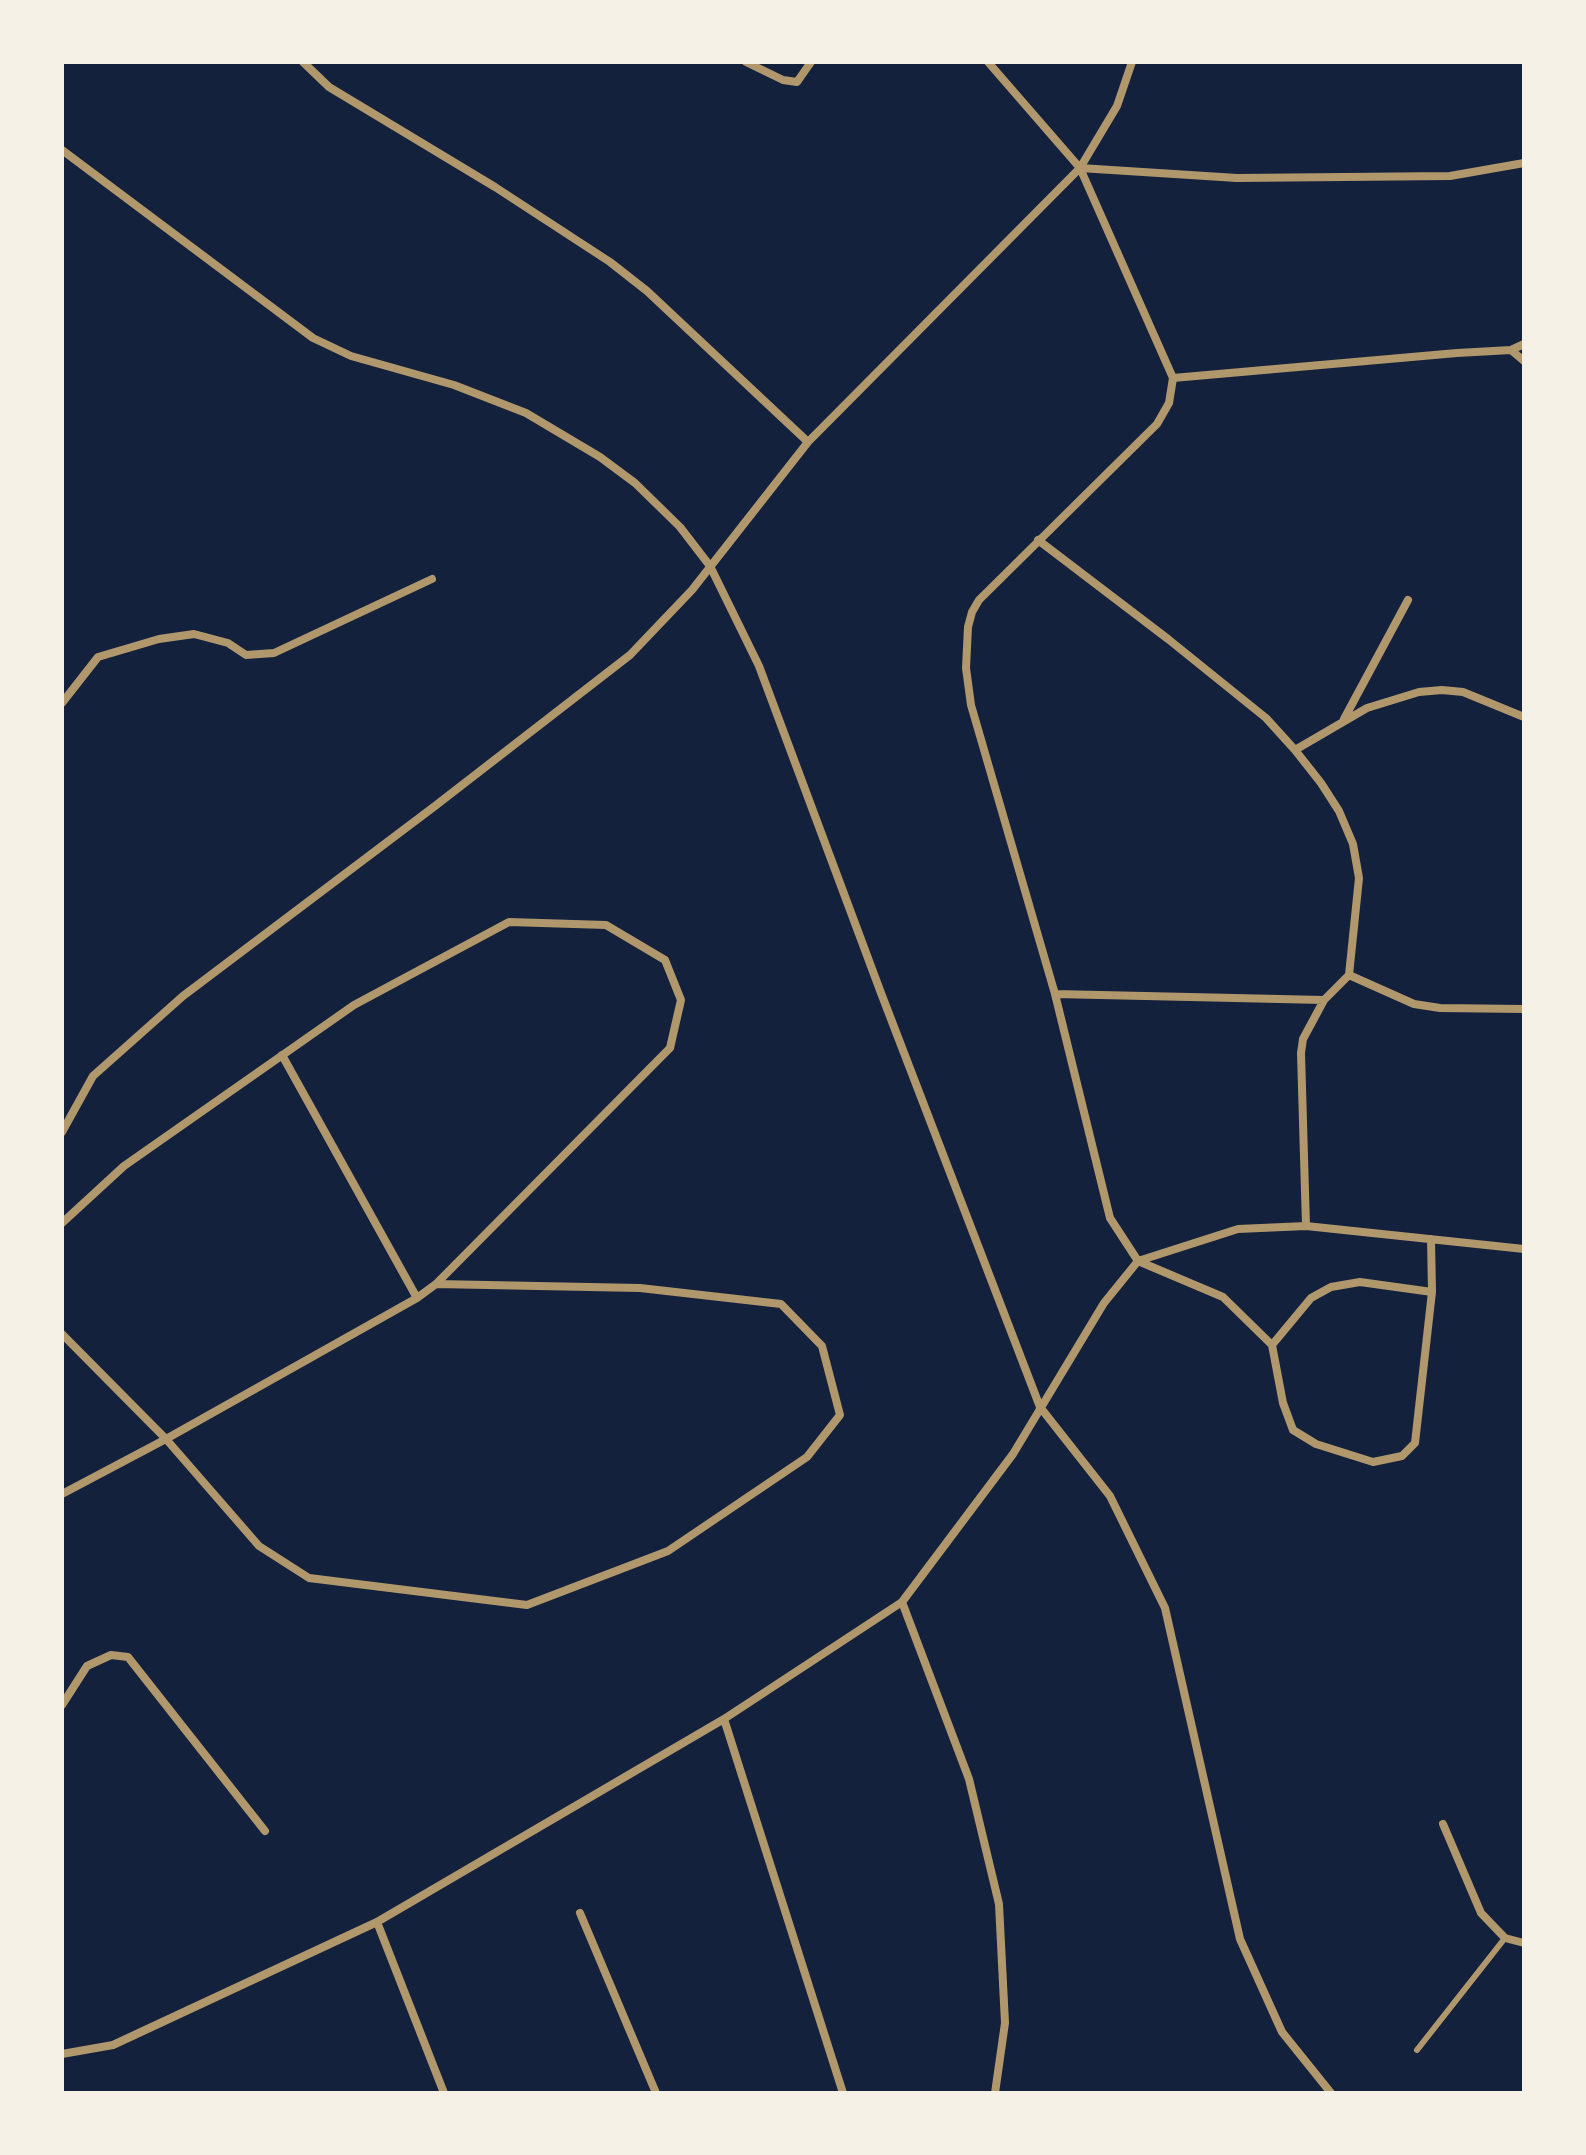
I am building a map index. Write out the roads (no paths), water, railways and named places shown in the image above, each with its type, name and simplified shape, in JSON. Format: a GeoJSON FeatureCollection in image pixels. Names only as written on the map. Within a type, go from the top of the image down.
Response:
{"type":"FeatureCollection","features":[{"type":"Feature","properties":{"kind":"street"},"geometry":{"type":"LineString","coordinates":[[303,62],[329,87],[495,187],[610,262],[647,291],[808,442]]}},
{"type":"Feature","properties":{"kind":"street"},"geometry":{"type":"LineString","coordinates":[[746,62],[783,80],[797,82],[811,62]]}},
{"type":"Feature","properties":{"kind":"street"},"geometry":{"type":"LineString","coordinates":[[988,62],[1080,168],[1173,378],[1169,403],[1157,424],[979,600],[972,612],[966,668],[971,705],[1055,994],[1110,1218],[1138,1261],[1223,1297],[1272,1345],[1283,1403],[1293,1430],[1316,1444],[1373,1462],[1402,1456],[1415,1443],[1432,1292],[1431,1239]]}},
{"type":"Feature","properties":{"kind":"street"},"geometry":{"type":"LineString","coordinates":[[62,1132],[93,1076],[183,996],[630,655],[692,590],[808,442],[1080,168],[1117,106],[1132,62]]}},
{"type":"Feature","properties":{"kind":"street"},"geometry":{"type":"LineString","coordinates":[[62,150],[313,338],[351,356],[454,385],[526,413],[600,457],[635,483],[680,527],[710,566],[759,666],[1040,1407],[1110,1496],[1165,1608],[1240,1939],[1282,2032],[1331,2093]]}},
{"type":"Feature","properties":{"kind":"street"},"geometry":{"type":"LineString","coordinates":[[1080,168],[1237,178],[1450,176],[1524,163]]}},
{"type":"Feature","properties":{"kind":"street"},"geometry":{"type":"LineString","coordinates":[[1173,378],[1511,350],[1524,344]]}},
{"type":"Feature","properties":{"kind":"street"},"geometry":{"type":"LineString","coordinates":[[1511,350],[1524,361]]}},
{"type":"Feature","properties":{"kind":"street"},"geometry":{"type":"LineString","coordinates":[[1038,540],[1254,708],[1295,750],[1339,811],[1353,844],[1359,878],[1349,975],[1324,1000],[1303,1039],[1301,1053],[1306,1226]]}},
{"type":"Feature","properties":{"kind":"street"},"geometry":{"type":"LineString","coordinates":[[62,703],[98,657],[159,639],[194,634],[228,643],[246,655],[274,653],[432,579]]}},
{"type":"Feature","properties":{"kind":"street"},"geometry":{"type":"LineString","coordinates":[[1343,721],[1408,600]]}},
{"type":"Feature","properties":{"kind":"street"},"geometry":{"type":"LineString","coordinates":[[1295,750],[1343,721],[1384,702],[1419,692],[1463,692],[1524,717]]}},
{"type":"Feature","properties":{"kind":"street"},"geometry":{"type":"LineString","coordinates":[[62,1223],[124,1166],[354,1005],[509,922],[606,925],[665,960],[681,1000],[670,1048],[436,1284],[417,1298],[166,1439],[62,1494]]}},
{"type":"Feature","properties":{"kind":"street"},"geometry":{"type":"LineString","coordinates":[[1349,975],[1414,1004],[1440,1008],[1524,1009]]}},
{"type":"Feature","properties":{"kind":"street"},"geometry":{"type":"LineString","coordinates":[[1055,994],[1324,1000]]}},
{"type":"Feature","properties":{"kind":"street"},"geometry":{"type":"LineString","coordinates":[[282,1055],[417,1298]]}},
{"type":"Feature","properties":{"kind":"street"},"geometry":{"type":"LineString","coordinates":[[62,2054],[113,2045],[377,1922],[724,1719],[902,1602],[1013,1454],[1104,1303],[1138,1261],[1238,1229],[1306,1226],[1524,1249]]}},
{"type":"Feature","properties":{"kind":"street"},"geometry":{"type":"LineString","coordinates":[[1272,1345],[1311,1298],[1331,1287],[1360,1282],[1432,1292]]}},
{"type":"Feature","properties":{"kind":"street"},"geometry":{"type":"LineString","coordinates":[[62,1334],[166,1439],[259,1546],[309,1578],[527,1605],[668,1551],[807,1457],[840,1415],[822,1346],[781,1304],[640,1288],[436,1284]]}},
{"type":"Feature","properties":{"kind":"street"},"geometry":{"type":"LineString","coordinates":[[902,1602],[969,1779],[999,1904],[1005,2023],[995,2093]]}},
{"type":"Feature","properties":{"kind":"street"},"geometry":{"type":"LineString","coordinates":[[62,1705],[87,1666],[111,1655],[128,1657],[265,1831]]}},
{"type":"Feature","properties":{"kind":"street"},"geometry":{"type":"LineString","coordinates":[[724,1719],[843,2093]]}},
{"type":"Feature","properties":{"kind":"street"},"geometry":{"type":"LineString","coordinates":[[1443,1824],[1481,1913],[1505,1938],[1524,1943]]}},
{"type":"Feature","properties":{"kind":"street"},"geometry":{"type":"LineString","coordinates":[[580,1913],[656,2093]]}},
{"type":"Feature","properties":{"kind":"street"},"geometry":{"type":"LineString","coordinates":[[377,1922],[444,2093]]}},
{"type":"Feature","properties":{"kind":"lane"},"geometry":{"type":"LineString","coordinates":[[1417,2050],[1505,1938]]}}]}
